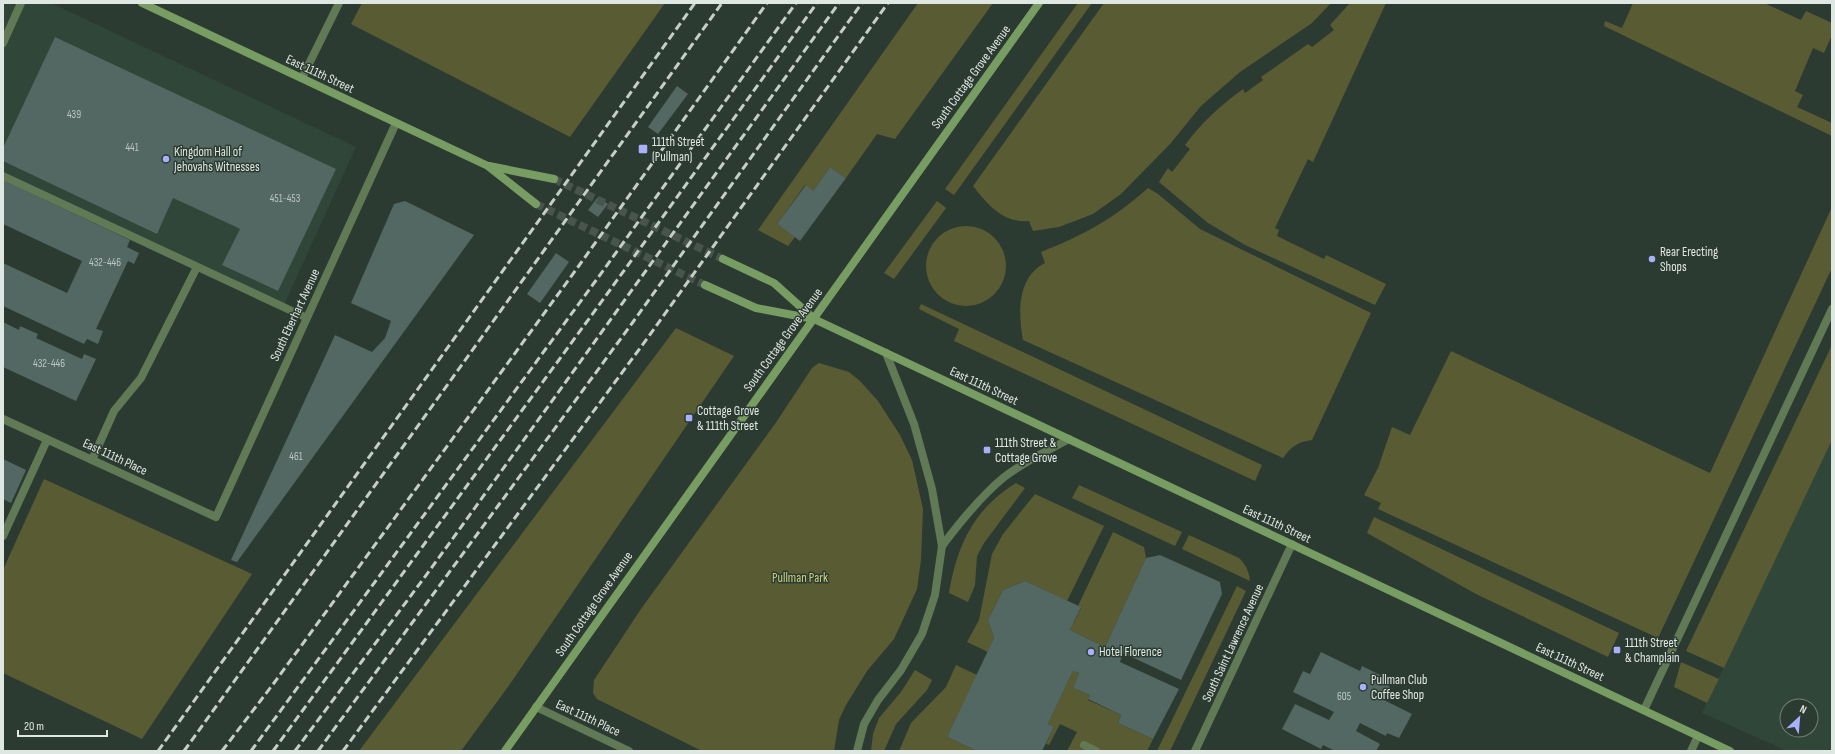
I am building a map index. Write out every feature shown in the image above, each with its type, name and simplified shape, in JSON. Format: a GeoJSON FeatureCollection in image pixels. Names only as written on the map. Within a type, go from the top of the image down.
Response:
{"type":"FeatureCollection","features":[{"type":"Feature","properties":{"kind":"main road","name":"East 111th Street"},"geometry":{"type":"LineString","coordinates":[[142,3],[488,166],[536,204]]}},
{"type":"Feature","properties":{"kind":"main road","name":"South Cottage Grove Avenue"},"geometry":{"type":"LineString","coordinates":[[505,751],[1039,3]]}},
{"type":"Feature","properties":{"kind":"main road","name":"East 111th Street"},"geometry":{"type":"LineString","coordinates":[[488,166],[554,179]]}},
{"type":"Feature","properties":{"kind":"main road","name":"East 111th Street"},"geometry":{"type":"LineString","coordinates":[[723,259],[774,283],[814,319]]}},
{"type":"Feature","properties":{"kind":"main road","name":"East 111th Street"},"geometry":{"type":"LineString","coordinates":[[706,284],[756,308],[814,319],[1730,751]]}},
{"type":"Feature","properties":{"kind":"street"},"geometry":{"type":"LineString","coordinates":[[3,42],[21,3]]}},
{"type":"Feature","properties":{"kind":"street"},"geometry":{"type":"LineString","coordinates":[[302,78],[339,3]]}},
{"type":"Feature","properties":{"kind":"street","name":"South Eberhart Avenue"},"geometry":{"type":"LineString","coordinates":[[216,517],[396,123]]}},
{"type":"Feature","properties":{"kind":"street"},"geometry":{"type":"LineString","coordinates":[[3,176],[307,318]]}},
{"type":"Feature","properties":{"kind":"street"},"geometry":{"type":"LineString","coordinates":[[92,460],[114,411],[141,378],[197,267]]}},
{"type":"Feature","properties":{"kind":"street"},"geometry":{"type":"LineString","coordinates":[[1644,710],[1832,309]]}},
{"type":"Feature","properties":{"kind":"street"},"geometry":{"type":"LineString","coordinates":[[856,751],[864,724],[878,700],[901,670],[922,634],[936,595],[942,546],[932,489],[914,424],[886,353]]}},
{"type":"Feature","properties":{"kind":"street","name":"East 111th Place"},"geometry":{"type":"LineString","coordinates":[[3,419],[216,517]]}},
{"type":"Feature","properties":{"kind":"street"},"geometry":{"type":"LineString","coordinates":[[942,546],[969,510],[1003,478],[1034,458],[1069,439]]}},
{"type":"Feature","properties":{"kind":"street"},"geometry":{"type":"LineString","coordinates":[[3,536],[47,440]]}},
{"type":"Feature","properties":{"kind":"street","name":"South Saint Lawrence Avenue"},"geometry":{"type":"LineString","coordinates":[[1195,751],[1292,544]]}},
{"type":"Feature","properties":{"kind":"street","name":"East 111th Place"},"geometry":{"type":"LineString","coordinates":[[536,707],[629,751]]}},
{"type":"Feature","properties":{"kind":"street"},"geometry":{"type":"LineString","coordinates":[[1691,751],[1698,736]]}},
{"type":"Feature","properties":{"kind":"street"},"geometry":{"type":"LineString","coordinates":[[1084,745],[1096,751]]}},
{"type":"Feature","properties":{"kind":"shaded area"},"geometry":{"type":"Polygon","coordinates":[[[3,3],[51,3],[356,147],[283,307],[3,177],[3,3]]]}},
{"type":"Feature","properties":{"kind":"shaded area"},"geometry":{"type":"Polygon","coordinates":[[[1832,440],[1832,751],[1787,751],[1702,713],[1832,440]]]}},
{"type":"Feature","properties":{"kind":"green space"},"geometry":{"type":"Polygon","coordinates":[[[362,3],[665,3],[570,137],[351,24],[362,3]]]}},
{"type":"Feature","properties":{"kind":"green space"},"geometry":{"type":"Polygon","coordinates":[[[918,3],[993,3],[895,139],[877,134],[846,178],[830,167],[813,191],[805,185],[777,224],[795,237],[788,246],[758,230],[918,3]]]}},
{"type":"Feature","properties":{"kind":"green space"},"geometry":{"type":"Polygon","coordinates":[[[1078,3],[1092,3],[954,195],[945,189],[1078,3]]]}},
{"type":"Feature","properties":{"kind":"green space"},"geometry":{"type":"Polygon","coordinates":[[[1104,3],[1331,3],[1312,23],[1240,72],[1201,106],[1170,144],[1121,194],[1093,214],[1059,227],[1033,231],[1029,221],[1011,219],[990,206],[973,186],[1104,3]]]}},
{"type":"Feature","properties":{"kind":"green space"},"geometry":{"type":"Polygon","coordinates":[[[1350,3],[1386,3],[1313,162],[1308,159],[1275,228],[1279,230],[1277,236],[1324,259],[1326,255],[1386,284],[1375,305],[1245,245],[1208,223],[1159,182],[1168,168],[1172,172],[1190,149],[1185,145],[1212,115],[1243,89],[1245,93],[1263,80],[1261,77],[1308,44],[1312,47],[1334,30],[1330,25],[1350,3]]]}},
{"type":"Feature","properties":{"kind":"green space"},"geometry":{"type":"Polygon","coordinates":[[[1633,3],[1764,3],[1801,20],[1806,11],[1832,23],[1832,35],[1824,53],[1813,48],[1795,91],[1803,95],[1797,107],[1832,123],[1832,136],[1604,26],[1605,21],[1622,28],[1633,3]]]}},
{"type":"Feature","properties":{"kind":"green space"},"geometry":{"type":"Polygon","coordinates":[[[1148,188],[1158,194],[1200,229],[1371,313],[1312,440],[1302,442],[1295,446],[1283,458],[1023,340],[1020,307],[1024,286],[1036,269],[1045,263],[1041,252],[1098,225],[1123,209],[1148,188]]]}},
{"type":"Feature","properties":{"kind":"green space"},"geometry":{"type":"Polygon","coordinates":[[[937,201],[946,208],[894,279],[884,273],[937,201]]]}},
{"type":"Feature","properties":{"kind":"green space"},"geometry":{"type":"Polygon","coordinates":[[[1832,207],[1832,268],[1658,638],[1378,509],[1381,503],[1364,495],[1378,468],[1392,427],[1410,435],[1451,351],[1710,473],[1832,207]]]}},
{"type":"Feature","properties":{"kind":"green space"},"geometry":{"type":"Polygon","coordinates":[[[958,226],[974,226],[995,237],[1006,258],[1006,274],[995,295],[974,306],[958,306],[944,300],[937,295],[932,288],[926,274],[926,258],[932,244],[937,237],[944,232],[958,226]]]}},
{"type":"Feature","properties":{"kind":"green space"},"geometry":{"type":"Polygon","coordinates":[[[921,304],[1262,465],[1255,481],[954,341],[959,329],[919,309],[921,304]]]}},
{"type":"Feature","properties":{"kind":"green space"},"geometry":{"type":"Polygon","coordinates":[[[676,328],[734,356],[510,684],[461,751],[359,751],[676,328]]]}},
{"type":"Feature","properties":{"kind":"green space"},"geometry":{"type":"Polygon","coordinates":[[[1832,345],[1832,440],[1724,668],[1686,651],[1832,345]]]}},
{"type":"Feature","properties":{"kind":"green space","name":"Pullman Park"},"geometry":{"type":"Polygon","coordinates":[[[819,363],[849,372],[860,381],[878,401],[900,435],[912,460],[923,509],[921,560],[917,589],[894,639],[867,671],[846,705],[839,720],[834,751],[702,751],[597,699],[593,693],[594,680],[641,609],[777,421],[812,368],[819,363]]]}},
{"type":"Feature","properties":{"kind":"green space"},"geometry":{"type":"Polygon","coordinates":[[[44,479],[252,574],[142,739],[3,673],[3,570],[44,479]]]}},
{"type":"Feature","properties":{"kind":"green space"},"geometry":{"type":"Polygon","coordinates":[[[1016,483],[1025,488],[984,543],[977,556],[975,585],[968,602],[949,593],[957,559],[970,530],[978,517],[989,504],[1001,493],[1016,483]]]}},
{"type":"Feature","properties":{"kind":"green space"},"geometry":{"type":"Polygon","coordinates":[[[1079,485],[1182,532],[1175,546],[1072,498],[1079,485]]]}},
{"type":"Feature","properties":{"kind":"green space"},"geometry":{"type":"Polygon","coordinates":[[[1035,494],[1104,526],[1067,601],[1025,581],[1003,590],[988,620],[994,638],[988,652],[967,642],[979,620],[992,554],[1003,534],[1035,494]]]}},
{"type":"Feature","properties":{"kind":"green space"},"geometry":{"type":"Polygon","coordinates":[[[1374,517],[1619,633],[1608,657],[1476,594],[1367,533],[1374,517]]]}},
{"type":"Feature","properties":{"kind":"green space"},"geometry":{"type":"Polygon","coordinates":[[[1113,532],[1144,547],[1146,558],[1105,647],[1070,630],[1081,608],[1078,606],[1113,532]]]}},
{"type":"Feature","properties":{"kind":"green space"},"geometry":{"type":"Polygon","coordinates":[[[1189,535],[1239,558],[1247,568],[1250,581],[1182,549],[1189,535]]]}},
{"type":"Feature","properties":{"kind":"green space"},"geometry":{"type":"Polygon","coordinates":[[[1237,586],[1246,591],[1170,751],[1157,751],[1237,586]]]}},
{"type":"Feature","properties":{"kind":"green space"},"geometry":{"type":"Polygon","coordinates":[[[1681,662],[1719,679],[1707,703],[1674,687],[1681,662]]]}},
{"type":"Feature","properties":{"kind":"green space"},"geometry":{"type":"Polygon","coordinates":[[[956,665],[977,675],[947,737],[977,751],[899,751],[911,723],[946,687],[956,665]]]}},
{"type":"Feature","properties":{"kind":"green space"},"geometry":{"type":"Polygon","coordinates":[[[915,670],[932,680],[927,690],[896,724],[884,751],[871,751],[873,734],[879,718],[901,692],[915,670]]]}},
{"type":"Feature","properties":{"kind":"green space"},"geometry":{"type":"Polygon","coordinates":[[[1073,671],[1079,673],[1073,688],[1090,695],[1088,700],[1121,715],[1118,723],[1153,739],[1147,751],[1067,751],[1077,732],[1060,724],[1049,745],[1046,744],[1054,727],[1048,724],[1073,671]]]}},
{"type":"Feature","properties":{"kind":"building"},"geometry":{"type":"Polygon","coordinates":[[[55,37],[336,169],[278,291],[222,265],[240,229],[234,226],[173,198],[157,234],[3,161],[3,148],[55,37]]]}},
{"type":"Feature","properties":{"kind":"building"},"geometry":{"type":"Polygon","coordinates":[[[677,86],[688,94],[658,134],[648,127],[677,86]]]}},
{"type":"Feature","properties":{"kind":"building"},"geometry":{"type":"Polygon","coordinates":[[[830,167],[846,178],[800,241],[777,224],[806,185],[813,191],[830,167]]]}},
{"type":"Feature","properties":{"kind":"building"},"geometry":{"type":"Polygon","coordinates":[[[3,180],[130,240],[127,247],[139,253],[134,264],[128,261],[96,329],[103,331],[98,344],[87,339],[84,344],[3,306],[3,263],[67,293],[82,261],[3,224],[3,180]]]}},
{"type":"Feature","properties":{"kind":"building"},"geometry":{"type":"Polygon","coordinates":[[[598,197],[608,204],[598,217],[588,210],[598,197]]]}},
{"type":"Feature","properties":{"kind":"building"},"geometry":{"type":"Polygon","coordinates":[[[405,201],[474,235],[237,562],[231,560],[335,335],[372,352],[385,338],[391,321],[351,303],[394,204],[405,201]]]}},
{"type":"Feature","properties":{"kind":"building"},"geometry":{"type":"Polygon","coordinates":[[[556,253],[569,262],[540,303],[527,294],[556,253]]]}},
{"type":"Feature","properties":{"kind":"building"},"geometry":{"type":"Polygon","coordinates":[[[3,322],[19,330],[20,326],[38,334],[36,338],[82,359],[84,354],[96,359],[76,401],[3,367],[3,322]]]}},
{"type":"Feature","properties":{"kind":"building"},"geometry":{"type":"Polygon","coordinates":[[[3,459],[26,470],[11,503],[3,499],[3,459]]]}},
{"type":"Feature","properties":{"kind":"building","name":"Hotel Florence"},"geometry":{"type":"Polygon","coordinates":[[[1160,555],[1220,582],[1222,594],[1181,680],[1123,653],[1120,662],[1179,689],[1153,739],[1118,723],[1121,715],[1088,699],[1090,695],[1073,688],[1079,673],[1073,671],[1048,724],[1054,727],[1042,751],[977,751],[947,737],[994,638],[988,620],[1003,590],[1025,581],[1081,607],[1070,630],[1105,647],[1146,558],[1160,555]]]}},
{"type":"Feature","properties":{"kind":"building"},"geometry":{"type":"Polygon","coordinates":[[[1321,652],[1360,671],[1362,666],[1384,677],[1390,688],[1384,700],[1412,714],[1399,738],[1387,733],[1386,736],[1360,723],[1356,731],[1380,744],[1376,751],[1335,751],[1323,745],[1321,749],[1282,729],[1295,704],[1329,720],[1334,712],[1293,692],[1303,671],[1310,674],[1321,652]]]}},
{"type":"Feature","properties":{"kind":"tunnel"},"geometry":{"type":"LineString","coordinates":[[554,179],[723,259]]}},
{"type":"Feature","properties":{"kind":"tunnel"},"geometry":{"type":"LineString","coordinates":[[536,204],[705,285]]}},
{"type":"Feature","properties":{"kind":"railway"},"geometry":{"type":"LineString","coordinates":[[158,751],[695,3]]}},
{"type":"Feature","properties":{"kind":"railway"},"geometry":{"type":"LineString","coordinates":[[184,751],[722,3]]}},
{"type":"Feature","properties":{"kind":"railway"},"geometry":{"type":"LineString","coordinates":[[222,751],[274,683],[578,267],[767,3]]}},
{"type":"Feature","properties":{"kind":"railway"},"geometry":{"type":"LineString","coordinates":[[251,751],[597,279],[796,3]]}},
{"type":"Feature","properties":{"kind":"railway"},"geometry":{"type":"LineString","coordinates":[[273,751],[610,290],[817,3]]}},
{"type":"Feature","properties":{"kind":"railway"},"geometry":{"type":"LineString","coordinates":[[295,751],[430,570],[839,3]]}},
{"type":"Feature","properties":{"kind":"railway"},"geometry":{"type":"LineString","coordinates":[[318,751],[633,322],[862,3]]}},
{"type":"Feature","properties":{"kind":"railway"},"geometry":{"type":"LineString","coordinates":[[343,751],[649,336],[888,3]]}},
{"type":"Feature","properties":{"kind":"place","name":"111th Street (Pullman)"},"geometry":{"type":"Point","coordinates":[643,149]}},
{"type":"Feature","properties":{"kind":"place","name":"Kingdom Hall of Jehovahs Witnesses"},"geometry":{"type":"Point","coordinates":[166,159]}},
{"type":"Feature","properties":{"kind":"place","name":"Rear Erecting Shops"},"geometry":{"type":"Point","coordinates":[1652,259]}},
{"type":"Feature","properties":{"kind":"place","name":"Cottage Grove & 111th Street"},"geometry":{"type":"Point","coordinates":[689,418]}},
{"type":"Feature","properties":{"kind":"place","name":"111th Street & Cottage Grove"},"geometry":{"type":"Point","coordinates":[987,450]}},
{"type":"Feature","properties":{"kind":"place","name":"111th Street & Champlain"},"geometry":{"type":"Point","coordinates":[1617,650]}},
{"type":"Feature","properties":{"kind":"place","name":"Hotel Florence"},"geometry":{"type":"Point","coordinates":[1091,652]}},
{"type":"Feature","properties":{"kind":"place","name":"Pullman Club Coffee Shop"},"geometry":{"type":"Point","coordinates":[1363,687]}}]}
